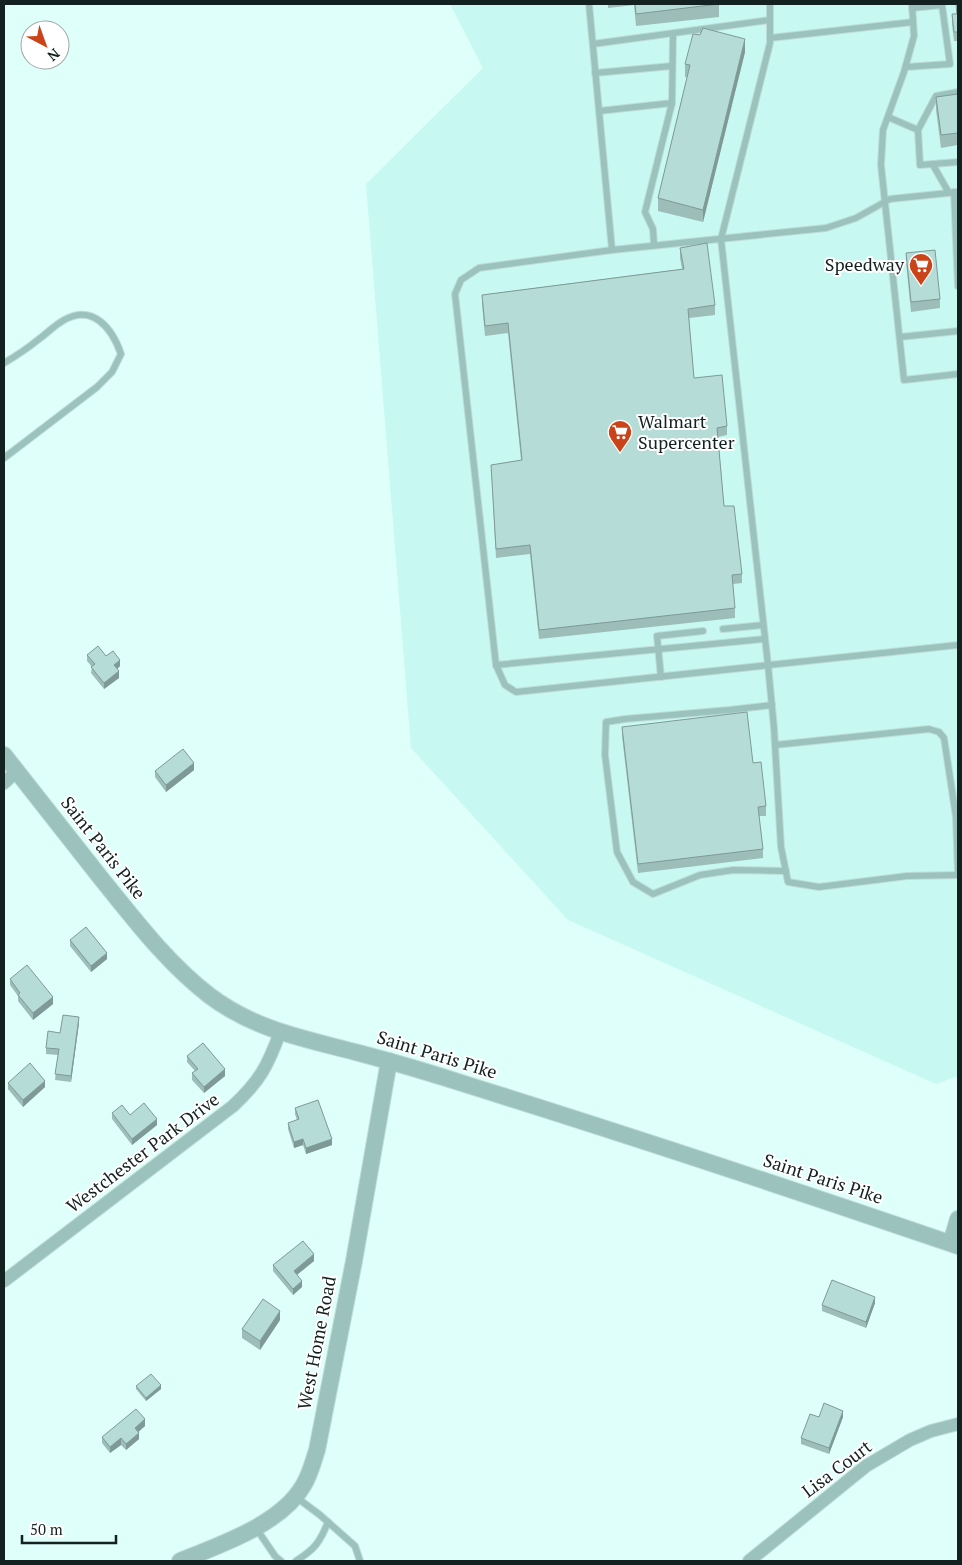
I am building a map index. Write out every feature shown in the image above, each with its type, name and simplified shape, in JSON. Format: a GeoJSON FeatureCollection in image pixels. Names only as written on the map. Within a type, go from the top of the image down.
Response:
{"type":"FeatureCollection","features":[{"type":"Feature","properties":{"kind":"street","name":"Saint Paris Pike"},"geometry":{"type":"LineString","coordinates":[[4,755],[130,915],[163,953],[184,975],[211,997],[259,1025],[480,1088],[954,1244]]}},
{"type":"Feature","properties":{"kind":"street"},"geometry":{"type":"LineString","coordinates":[[4,782],[17,772]]}},
{"type":"Feature","properties":{"kind":"street","name":"Westchester Park Drive"},"geometry":{"type":"LineString","coordinates":[[5,1278],[249,1092],[270,1061],[280,1032]]}},
{"type":"Feature","properties":{"kind":"street","name":"West Home Road"},"geometry":{"type":"LineString","coordinates":[[180,1561],[266,1522],[296,1497],[310,1473],[354,1261],[389,1061]]}},
{"type":"Feature","properties":{"kind":"street"},"geometry":{"type":"LineString","coordinates":[[954,1244],[958,1219]]}},
{"type":"Feature","properties":{"kind":"street","name":"Lisa Court"},"geometry":{"type":"LineString","coordinates":[[749,1561],[866,1466],[910,1440],[931,1431],[958,1424]]}},
{"type":"Feature","properties":{"kind":"lane"},"geometry":{"type":"LineString","coordinates":[[589,4],[612,250]]}},
{"type":"Feature","properties":{"kind":"lane"},"geometry":{"type":"LineString","coordinates":[[770,4],[770,38],[721,239],[764,625],[772,705],[782,847],[788,882],[819,887],[908,876],[958,874],[957,816],[944,738],[939,732],[929,729],[775,745]]}},
{"type":"Feature","properties":{"kind":"lane"},"geometry":{"type":"LineString","coordinates":[[950,64],[943,4],[912,6],[914,36],[906,67],[883,130],[881,165],[904,380],[958,374]]}},
{"type":"Feature","properties":{"kind":"lane"},"geometry":{"type":"LineString","coordinates":[[593,44],[770,20]]}},
{"type":"Feature","properties":{"kind":"lane"},"geometry":{"type":"LineString","coordinates":[[770,38],[913,22]]}},
{"type":"Feature","properties":{"kind":"lane"},"geometry":{"type":"LineString","coordinates":[[654,245],[653,229],[645,212],[672,103],[673,34]]}},
{"type":"Feature","properties":{"kind":"lane"},"geometry":{"type":"LineString","coordinates":[[906,67],[958,62]]}},
{"type":"Feature","properties":{"kind":"lane"},"geometry":{"type":"LineString","coordinates":[[595,73],[672,66]]}},
{"type":"Feature","properties":{"kind":"lane"},"geometry":{"type":"LineString","coordinates":[[958,92],[936,96],[918,130],[920,165],[958,162]]}},
{"type":"Feature","properties":{"kind":"lane"},"geometry":{"type":"LineString","coordinates":[[599,111],[672,103]]}},
{"type":"Feature","properties":{"kind":"lane"},"geometry":{"type":"LineString","coordinates":[[888,118],[918,130]]}},
{"type":"Feature","properties":{"kind":"lane"},"geometry":{"type":"LineString","coordinates":[[933,165],[954,192],[958,283]]}},
{"type":"Feature","properties":{"kind":"lane"},"geometry":{"type":"LineString","coordinates":[[954,192],[890,199],[856,218],[826,228],[654,245],[479,268],[461,280],[456,294],[496,665],[505,685],[516,692],[958,645]]}},
{"type":"Feature","properties":{"kind":"lane"},"geometry":{"type":"LineString","coordinates":[[4,363],[22,352],[64,320],[86,314],[94,317],[104,325],[117,344],[120,354],[112,372],[97,387],[4,458]]}},
{"type":"Feature","properties":{"kind":"lane"},"geometry":{"type":"LineString","coordinates":[[900,337],[958,331]]}},
{"type":"Feature","properties":{"kind":"lane"},"geometry":{"type":"LineString","coordinates":[[722,629],[764,625]]}},
{"type":"Feature","properties":{"kind":"lane"},"geometry":{"type":"LineString","coordinates":[[661,677],[657,636],[704,631]]}},
{"type":"Feature","properties":{"kind":"lane"},"geometry":{"type":"LineString","coordinates":[[496,665],[765,639]]}},
{"type":"Feature","properties":{"kind":"lane"},"geometry":{"type":"LineString","coordinates":[[772,705],[625,718],[606,722],[605,755],[617,852],[633,882],[653,894],[700,874],[733,870],[786,871]]}},
{"type":"Feature","properties":{"kind":"lane"},"geometry":{"type":"LineString","coordinates":[[296,1497],[355,1546],[360,1561]]}},
{"type":"Feature","properties":{"kind":"lane"},"geometry":{"type":"LineString","coordinates":[[296,1561],[308,1554],[320,1541],[328,1522]]}},
{"type":"Feature","properties":{"kind":"lane"},"geometry":{"type":"LineString","coordinates":[[256,1527],[275,1556],[281,1561]]}},
{"type":"Feature","properties":{"kind":"shaded area"},"geometry":{"type":"Polygon","coordinates":[[[450,4],[958,4],[958,1076],[936,1084],[568,920],[411,748],[366,184],[483,68],[450,4]]]}},
{"type":"Feature","properties":{"kind":"building"},"geometry":{"type":"Polygon","coordinates":[[[635,4],[719,4],[636,14],[635,4]]]}},
{"type":"Feature","properties":{"kind":"building"},"geometry":{"type":"Polygon","coordinates":[[[956,4],[958,4],[958,32],[954,32],[952,14],[957,14],[956,4]]]}},
{"type":"Feature","properties":{"kind":"building"},"geometry":{"type":"Polygon","coordinates":[[[703,28],[745,39],[703,210],[658,198],[690,65],[685,64],[693,34],[700,35],[703,28]]]}},
{"type":"Feature","properties":{"kind":"building"},"geometry":{"type":"Polygon","coordinates":[[[958,94],[958,133],[941,135],[936,97],[958,94]]]}},
{"type":"Feature","properties":{"kind":"building","name":"Walmart Supercenter"},"geometry":{"type":"Polygon","coordinates":[[[707,243],[715,305],[688,309],[694,378],[722,375],[727,426],[717,428],[724,506],[734,506],[742,574],[732,575],[735,608],[539,630],[530,545],[496,549],[491,465],[522,460],[508,323],[485,326],[482,295],[684,269],[680,248],[707,243]]]}},
{"type":"Feature","properties":{"kind":"building"},"geometry":{"type":"Polygon","coordinates":[[[935,250],[940,299],[911,302],[906,253],[935,250]]]}},
{"type":"Feature","properties":{"kind":"building"},"geometry":{"type":"Polygon","coordinates":[[[98,646],[106,656],[113,651],[120,660],[114,665],[119,671],[104,683],[91,667],[95,664],[87,655],[98,646]]]}},
{"type":"Feature","properties":{"kind":"building"},"geometry":{"type":"Polygon","coordinates":[[[747,712],[753,763],[761,762],[766,806],[758,807],[763,849],[638,864],[622,727],[747,712]]]}},
{"type":"Feature","properties":{"kind":"building"},"geometry":{"type":"Polygon","coordinates":[[[183,749],[194,763],[166,785],[155,771],[183,749]]]}},
{"type":"Feature","properties":{"kind":"building"},"geometry":{"type":"Polygon","coordinates":[[[86,927],[107,953],[91,966],[70,940],[86,927]]]}},
{"type":"Feature","properties":{"kind":"building"},"geometry":{"type":"Polygon","coordinates":[[[27,965],[53,997],[33,1013],[18,995],[20,993],[10,979],[27,965]]]}},
{"type":"Feature","properties":{"kind":"building"},"geometry":{"type":"Polygon","coordinates":[[[63,1015],[79,1017],[71,1076],[55,1074],[59,1049],[46,1048],[48,1031],[60,1033],[63,1015]]]}},
{"type":"Feature","properties":{"kind":"building"},"geometry":{"type":"Polygon","coordinates":[[[203,1043],[225,1069],[204,1087],[192,1073],[198,1069],[187,1056],[203,1043]]]}},
{"type":"Feature","properties":{"kind":"building"},"geometry":{"type":"Polygon","coordinates":[[[30,1063],[45,1081],[23,1100],[8,1083],[30,1063]]]}},
{"type":"Feature","properties":{"kind":"building"},"geometry":{"type":"Polygon","coordinates":[[[318,1100],[332,1139],[306,1148],[303,1139],[294,1142],[288,1123],[299,1119],[295,1108],[318,1100]]]}},
{"type":"Feature","properties":{"kind":"building"},"geometry":{"type":"Polygon","coordinates":[[[144,1103],[157,1119],[132,1139],[112,1113],[122,1105],[130,1115],[144,1103]]]}},
{"type":"Feature","properties":{"kind":"building"},"geometry":{"type":"Polygon","coordinates":[[[303,1241],[314,1254],[294,1271],[302,1281],[293,1289],[273,1265],[303,1241]]]}},
{"type":"Feature","properties":{"kind":"building"},"geometry":{"type":"Polygon","coordinates":[[[832,1280],[875,1297],[866,1322],[822,1305],[832,1280]]]}},
{"type":"Feature","properties":{"kind":"building"},"geometry":{"type":"Polygon","coordinates":[[[263,1299],[280,1311],[260,1341],[242,1329],[263,1299]]]}},
{"type":"Feature","properties":{"kind":"building"},"geometry":{"type":"Polygon","coordinates":[[[151,1374],[161,1385],[146,1398],[136,1386],[151,1374]]]}},
{"type":"Feature","properties":{"kind":"building"},"geometry":{"type":"Polygon","coordinates":[[[824,1403],[843,1411],[829,1448],[801,1438],[810,1414],[819,1417],[824,1403]]]}},
{"type":"Feature","properties":{"kind":"building"},"geometry":{"type":"Polygon","coordinates":[[[136,1409],[145,1419],[135,1428],[139,1433],[126,1444],[121,1438],[110,1447],[102,1437],[136,1409]]]}},
{"type":"Feature","properties":{"kind":"place","name":"Speedway"},"geometry":{"type":"Point","coordinates":[921,286]}},
{"type":"Feature","properties":{"kind":"place","name":"Walmart Supercenter"},"geometry":{"type":"Point","coordinates":[620,453]}}]}
